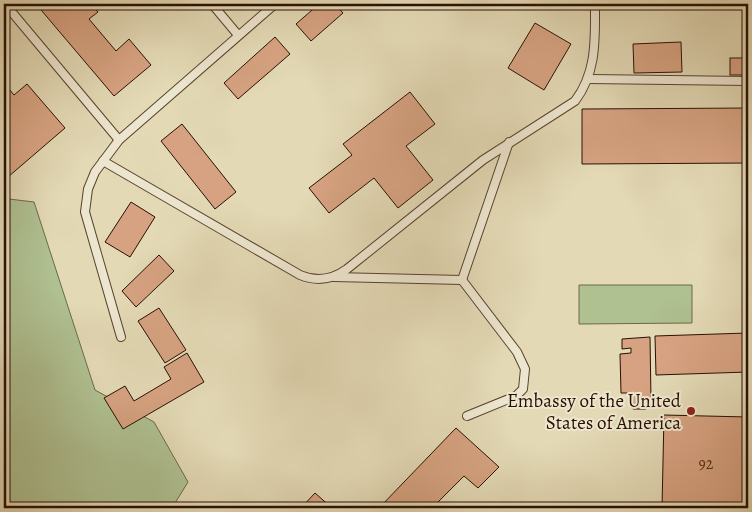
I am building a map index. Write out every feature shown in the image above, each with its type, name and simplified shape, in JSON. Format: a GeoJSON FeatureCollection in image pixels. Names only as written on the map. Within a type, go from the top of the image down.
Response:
{"type":"FeatureCollection","features":[{"type":"Feature","properties":{"kind":"lane"},"geometry":{"type":"LineString","coordinates":[[5,4],[119,140]]}},
{"type":"Feature","properties":{"kind":"lane"},"geometry":{"type":"LineString","coordinates":[[212,4],[238,35]]}},
{"type":"Feature","properties":{"kind":"lane"},"geometry":{"type":"LineString","coordinates":[[121,337],[85,212],[88,189],[95,172],[119,140],[275,4]]}},
{"type":"Feature","properties":{"kind":"lane"},"geometry":{"type":"LineString","coordinates":[[332,277],[347,269],[455,181],[509,141],[575,101],[589,79],[595,45],[596,4]]}},
{"type":"Feature","properties":{"kind":"lane"},"geometry":{"type":"LineString","coordinates":[[589,79],[748,80]]}},
{"type":"Feature","properties":{"kind":"lane"},"geometry":{"type":"LineString","coordinates":[[462,280],[509,141]]}},
{"type":"Feature","properties":{"kind":"lane"},"geometry":{"type":"LineString","coordinates":[[103,161],[300,275],[316,279],[332,277],[462,280]]}},
{"type":"Feature","properties":{"kind":"lane"},"geometry":{"type":"LineString","coordinates":[[462,280],[517,352],[524,370],[523,389],[516,396],[467,416]]}},
{"type":"Feature","properties":{"kind":"green space"},"geometry":{"type":"Polygon","coordinates":[[[4,193],[9,199],[34,202],[95,390],[154,422],[188,482],[172,508],[4,508],[4,193]]]}},
{"type":"Feature","properties":{"kind":"green space"},"geometry":{"type":"Polygon","coordinates":[[[579,285],[692,285],[692,323],[579,324],[579,285]]]}},
{"type":"Feature","properties":{"kind":"building"},"geometry":{"type":"Polygon","coordinates":[[[36,4],[91,4],[98,12],[89,19],[116,51],[129,39],[151,65],[114,96],[36,4]]]}},
{"type":"Feature","properties":{"kind":"building"},"geometry":{"type":"Polygon","coordinates":[[[319,4],[335,4],[343,13],[311,41],[296,24],[319,4]]]}},
{"type":"Feature","properties":{"kind":"building"},"geometry":{"type":"Polygon","coordinates":[[[535,23],[571,44],[544,90],[508,68],[535,23]]]}},
{"type":"Feature","properties":{"kind":"building"},"geometry":{"type":"Polygon","coordinates":[[[275,37],[290,54],[238,99],[224,83],[275,37]]]}},
{"type":"Feature","properties":{"kind":"building"},"geometry":{"type":"Polygon","coordinates":[[[681,42],[682,72],[634,73],[633,44],[681,42]]]}},
{"type":"Feature","properties":{"kind":"building"},"geometry":{"type":"Polygon","coordinates":[[[730,58],[747,58],[747,75],[730,75],[730,58]]]}},
{"type":"Feature","properties":{"kind":"building"},"geometry":{"type":"Polygon","coordinates":[[[4,83],[14,95],[27,84],[65,128],[8,177],[4,172],[4,83]]]}},
{"type":"Feature","properties":{"kind":"building"},"geometry":{"type":"Polygon","coordinates":[[[410,92],[435,124],[406,146],[433,180],[398,208],[374,178],[329,213],[309,188],[352,155],[343,144],[410,92]]]}},
{"type":"Feature","properties":{"kind":"building"},"geometry":{"type":"Polygon","coordinates":[[[748,108],[748,163],[582,164],[582,109],[748,108]]]}},
{"type":"Feature","properties":{"kind":"building"},"geometry":{"type":"Polygon","coordinates":[[[182,124],[236,192],[215,209],[161,141],[182,124]]]}},
{"type":"Feature","properties":{"kind":"building"},"geometry":{"type":"Polygon","coordinates":[[[131,202],[155,217],[130,257],[105,242],[131,202]]]}},
{"type":"Feature","properties":{"kind":"building"},"geometry":{"type":"Polygon","coordinates":[[[159,255],[174,271],[136,307],[122,291],[159,255]]]}},
{"type":"Feature","properties":{"kind":"building"},"geometry":{"type":"Polygon","coordinates":[[[159,308],[186,350],[165,363],[138,321],[159,308]]]}},
{"type":"Feature","properties":{"kind":"building"},"geometry":{"type":"Polygon","coordinates":[[[748,333],[748,372],[656,375],[655,336],[748,333]]]}},
{"type":"Feature","properties":{"kind":"building"},"geometry":{"type":"Polygon","coordinates":[[[650,337],[651,401],[646,401],[646,409],[633,409],[632,393],[621,393],[620,354],[631,353],[631,348],[622,349],[622,339],[650,337]]]}},
{"type":"Feature","properties":{"kind":"building"},"geometry":{"type":"Polygon","coordinates":[[[187,353],[204,382],[123,429],[104,398],[125,386],[134,401],[171,379],[164,367],[187,353]]]}},
{"type":"Feature","properties":{"kind":"building"},"geometry":{"type":"Polygon","coordinates":[[[664,415],[748,417],[748,508],[662,508],[664,415]]]}},
{"type":"Feature","properties":{"kind":"building"},"geometry":{"type":"Polygon","coordinates":[[[456,428],[499,467],[478,488],[464,476],[432,508],[379,508],[456,428]]]}},
{"type":"Feature","properties":{"kind":"building"},"geometry":{"type":"Polygon","coordinates":[[[315,493],[332,508],[301,508],[315,493]]]}},
{"type":"Feature","properties":{"kind":"place","name":"Embassy of the United States of America"},"geometry":{"type":"Point","coordinates":[691,411]}}]}
